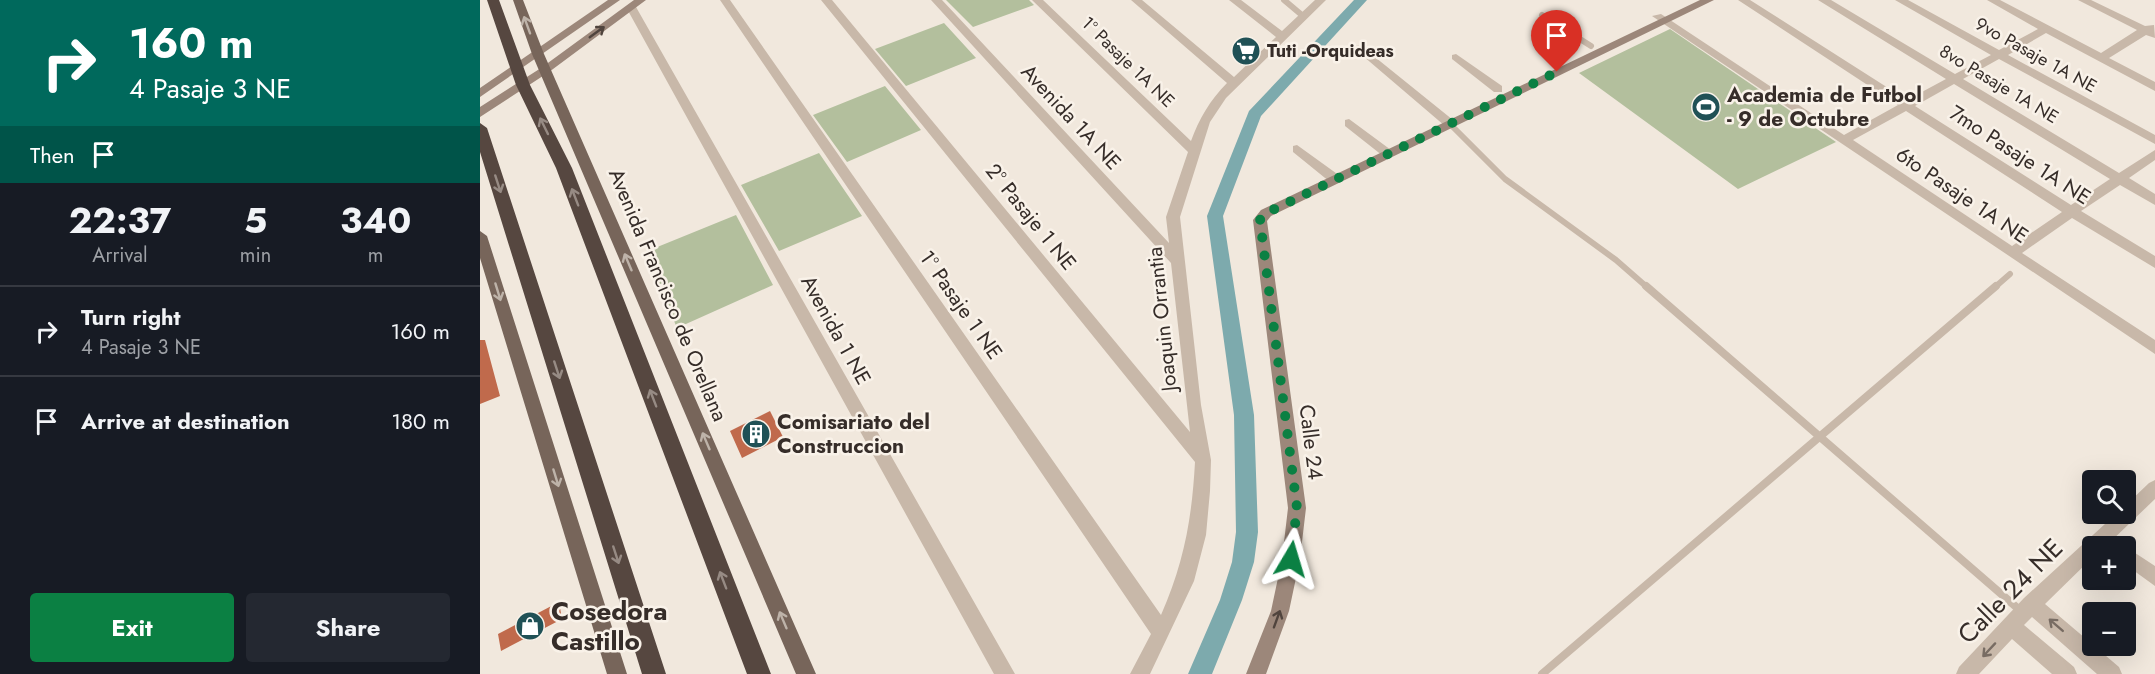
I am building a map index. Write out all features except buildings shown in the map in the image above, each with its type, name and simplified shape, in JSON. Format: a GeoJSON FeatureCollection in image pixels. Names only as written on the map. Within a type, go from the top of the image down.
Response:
{"type":"FeatureCollection","features":[{"type":"Feature","properties":{"kind":"highway"},"geometry":{"type":"LineString","coordinates":[[493,0],[523,85],[564,168],[759,674]]}},
{"type":"Feature","properties":{"kind":"highway"},"geometry":{"type":"LineString","coordinates":[[480,128],[654,674]]}},
{"type":"Feature","properties":{"kind":"main road","name":"Avenida Francisco de Orellana"},"geometry":{"type":"LineString","coordinates":[[518,0],[538,54],[806,674]]}},
{"type":"Feature","properties":{"kind":"main road"},"geometry":{"type":"LineString","coordinates":[[480,236],[617,674]]}},
{"type":"Feature","properties":{"kind":"street"},"geometry":{"type":"LineString","coordinates":[[480,93],[615,0]]}},
{"type":"Feature","properties":{"kind":"street","name":"1° Pasaje 1 NE"},"geometry":{"type":"LineString","coordinates":[[725,0],[1162,633]]}},
{"type":"Feature","properties":{"kind":"street","name":"2° Pasaje 1 NE"},"geometry":{"type":"LineString","coordinates":[[826,0],[1203,460]]}},
{"type":"Feature","properties":{"kind":"street","name":"Avenida 1A NE"},"geometry":{"type":"LineString","coordinates":[[936,0],[1177,261]]}},
{"type":"Feature","properties":{"kind":"street","name":"1° Pasaje 1A NE"},"geometry":{"type":"LineString","coordinates":[[1038,0],[1194,151]]}},
{"type":"Feature","properties":{"kind":"street"},"geometry":{"type":"LineString","coordinates":[[1136,0],[1234,83]]}},
{"type":"Feature","properties":{"kind":"street"},"geometry":{"type":"LineString","coordinates":[[1234,0],[1282,37]]}},
{"type":"Feature","properties":{"kind":"street","name":"Joaquin Orrantia"},"geometry":{"type":"LineString","coordinates":[[1140,674],[1162,633],[1185,581],[1197,535],[1203,460],[1193,405],[1173,217],[1204,122],[1222,95],[1321,0]]}},
{"type":"Feature","properties":{"kind":"street"},"geometry":{"type":"LineString","coordinates":[[1297,149],[1335,179],[1692,0]]}},
{"type":"Feature","properties":{"kind":"street"},"geometry":{"type":"LineString","coordinates":[[1449,123],[1498,89],[1591,46],[1709,0]]}},
{"type":"Feature","properties":{"kind":"street","name":"7mo Pasaje 1A NE"},"geometry":{"type":"LineString","coordinates":[[1743,0],[1908,104],[2069,211],[2155,262]]}},
{"type":"Feature","properties":{"kind":"street","name":"8vo Pasaje 1A NE"},"geometry":{"type":"LineString","coordinates":[[1823,0],[2155,200]]}},
{"type":"Feature","properties":{"kind":"street","name":"9vo Pasaje 1A NE"},"geometry":{"type":"LineString","coordinates":[[1900,0],[2155,140]]}},
{"type":"Feature","properties":{"kind":"street"},"geometry":{"type":"LineString","coordinates":[[1992,0],[2155,87]]}},
{"type":"Feature","properties":{"kind":"street"},"geometry":{"type":"LineString","coordinates":[[2083,0],[2152,30]]}},
{"type":"Feature","properties":{"kind":"street"},"geometry":{"type":"LineString","coordinates":[[480,113],[545,70],[636,4]]}},
{"type":"Feature","properties":{"kind":"street","name":"Avenida 1 NE"},"geometry":{"type":"LineString","coordinates":[[636,4],[1005,674]]}},
{"type":"Feature","properties":{"kind":"street","name":"6to Pasaje 1A NE"},"geometry":{"type":"LineString","coordinates":[[1660,18],[2155,348]]}},
{"type":"Feature","properties":{"kind":"street"},"geometry":{"type":"LineString","coordinates":[[1844,140],[2046,29]]}},
{"type":"Feature","properties":{"kind":"street"},"geometry":{"type":"LineString","coordinates":[[2101,57],[2152,30]]}},
{"type":"Feature","properties":{"kind":"street"},"geometry":{"type":"LineString","coordinates":[[1360,48],[1449,123]]}},
{"type":"Feature","properties":{"kind":"street"},"geometry":{"type":"LineString","coordinates":[[1456,57],[1498,89]]}},
{"type":"Feature","properties":{"kind":"street"},"geometry":{"type":"LineString","coordinates":[[1349,123],[1387,153]]}},
{"type":"Feature","properties":{"kind":"street"},"geometry":{"type":"LineString","coordinates":[[2013,252],[2069,211],[2155,154]]}},
{"type":"Feature","properties":{"kind":"street","name":"Calle 24"},"geometry":{"type":"LineString","coordinates":[[1256,674],[1280,611],[1291,559],[1297,508],[1258,224],[1266,213],[1335,179]]}},
{"type":"Feature","properties":{"kind":"street","name":"Calle 24 NE"},"geometry":{"type":"LineString","coordinates":[[2108,536],[2155,488]]}},
{"type":"Feature","properties":{"kind":"street","name":"Calle 24 NE"},"geometry":{"type":"LineString","coordinates":[[1966,674],[2022,614],[2082,560]]}},
{"type":"Feature","properties":{"kind":"street"},"geometry":{"type":"LineString","coordinates":[[2136,563],[2155,577]]}},
{"type":"Feature","properties":{"kind":"street"},"geometry":{"type":"LineString","coordinates":[[2022,614],[2067,674]]}},
{"type":"Feature","properties":{"kind":"street"},"geometry":{"type":"LineString","coordinates":[[2022,614],[2112,674]]}},
{"type":"Feature","properties":{"kind":"lane"},"geometry":{"type":"LineString","coordinates":[[1284,0],[1303,16]]}},
{"type":"Feature","properties":{"kind":"lane"},"geometry":{"type":"LineString","coordinates":[[1542,15],[1591,46]]}},
{"type":"Feature","properties":{"kind":"lane"},"geometry":{"type":"LineString","coordinates":[[1449,123],[1505,179],[1616,260],[2022,614]]}},
{"type":"Feature","properties":{"kind":"lane"},"geometry":{"type":"LineString","coordinates":[[1542,674],[1821,438],[2010,274]]}},
{"type":"Feature","properties":{"kind":"green space"},"geometry":{"type":"Polygon","coordinates":[[[946,0],[1029,0],[1034,5],[973,27],[946,0]]]}},
{"type":"Feature","properties":{"kind":"green space"},"geometry":{"type":"Polygon","coordinates":[[[944,23],[976,58],[906,86],[875,49],[944,23]]]}},
{"type":"Feature","properties":{"kind":"green space","name":"Academia de Futbol - 9 de Octubre"},"geometry":{"type":"Polygon","coordinates":[[[1670,29],[1836,142],[1738,189],[1579,73],[1670,29]]]}},
{"type":"Feature","properties":{"kind":"green space"},"geometry":{"type":"Polygon","coordinates":[[[885,86],[921,130],[847,162],[813,115],[885,86]]]}},
{"type":"Feature","properties":{"kind":"green space"},"geometry":{"type":"Polygon","coordinates":[[[819,153],[862,216],[779,251],[741,185],[819,153]]]}},
{"type":"Feature","properties":{"kind":"green space"},"geometry":{"type":"Polygon","coordinates":[[[736,215],[773,285],[677,328],[645,252],[736,215]]]}},
{"type":"Feature","properties":{"kind":"waterway"},"geometry":{"type":"LineString","coordinates":[[1200,674],[1231,600],[1243,562],[1247,532],[1244,415],[1215,216],[1254,114],[1361,0]]}},
{"type":"Feature","properties":{"kind":"place","name":"Tuti -Orquideas"},"geometry":{"type":"Point","coordinates":[1246,51]}},
{"type":"Feature","properties":{"kind":"place","name":"Academia de Futbol - 9 de Octubre"},"geometry":{"type":"Point","coordinates":[1706,107]}},
{"type":"Feature","properties":{"kind":"place","name":"Comisariato del Construccion"},"geometry":{"type":"Point","coordinates":[756,434]}},
{"type":"Feature","properties":{"kind":"place","name":"Cosedora Castillo"},"geometry":{"type":"Point","coordinates":[530,626]}},
{"type":"Feature","properties":{"kind":"route"},"geometry":{"type":"LineString","coordinates":[[1291,559],[1297,508],[1258,224],[1260,220],[1266,213],[1557,72]]}}]}
